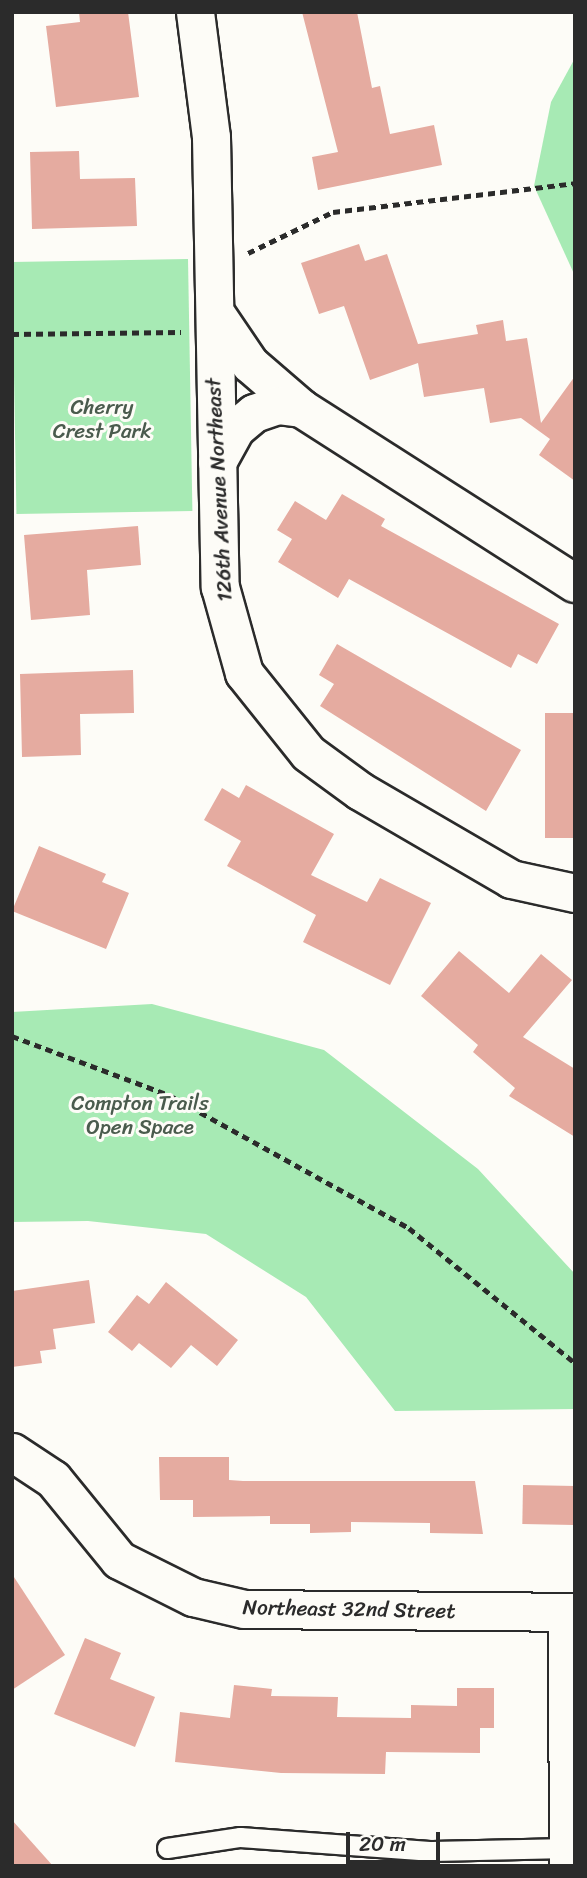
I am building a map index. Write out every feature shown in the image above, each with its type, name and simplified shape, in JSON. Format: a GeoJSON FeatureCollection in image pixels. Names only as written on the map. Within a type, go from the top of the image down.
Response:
{"type":"FeatureCollection","features":[{"type":"Feature","properties":{"kind":"street","name":"126th Avenue Northeast"},"geometry":{"type":"LineString","coordinates":[[195,12],[211,137],[200,318],[212,338],[216,462],[226,622],[244,673],[276,717],[308,753],[360,791],[511,879],[575,892]]}},
{"type":"Feature","properties":{"kind":"street","name":"126th Avenue Northeast"},"geometry":{"type":"LineString","coordinates":[[200,318],[301,408],[575,583]]}},
{"type":"Feature","properties":{"kind":"street"},"geometry":{"type":"LineString","coordinates":[[216,462],[236,428],[254,413],[277,405],[301,408]]}},
{"type":"Feature","properties":{"kind":"street","name":"Northeast 32nd Street"},"geometry":{"type":"LineString","coordinates":[[12,1452],[53,1479],[119,1560],[193,1597],[244,1609],[571,1612]]}},
{"type":"Feature","properties":{"kind":"street"},"geometry":{"type":"LineString","coordinates":[[568,1857],[571,1612]]}},
{"type":"Feature","properties":{"kind":"lane"},"geometry":{"type":"LineString","coordinates":[[167,1847],[240,1837],[432,1851],[568,1857]]}},
{"type":"Feature","properties":{"kind":"path"},"geometry":{"type":"LineString","coordinates":[[237,258],[333,212],[575,183]]}},
{"type":"Feature","properties":{"kind":"path"},"geometry":{"type":"LineString","coordinates":[[12,334],[182,332],[200,318]]}},
{"type":"Feature","properties":{"kind":"path"},"geometry":{"type":"LineString","coordinates":[[12,1036],[169,1095],[409,1228],[575,1363]]}},
{"type":"Feature","properties":{"kind":"green space"},"geometry":{"type":"Polygon","coordinates":[[[575,58],[575,276],[534,186],[551,102],[575,58]]]}},
{"type":"Feature","properties":{"kind":"green space","name":"Cherry Crest Park"},"geometry":{"type":"Polygon","coordinates":[[[188,259],[192,511],[16,514],[12,262],[188,259]]]}},
{"type":"Feature","properties":{"kind":"green space","name":"Compton Trails Open Space"},"geometry":{"type":"Polygon","coordinates":[[[152,1004],[324,1050],[478,1169],[575,1274],[575,1409],[395,1411],[306,1297],[206,1234],[88,1221],[12,1222],[12,1012],[152,1004]]]}},
{"type":"Feature","properties":{"kind":"building"},"geometry":{"type":"Polygon","coordinates":[[[79,12],[128,12],[139,97],[56,107],[46,26],[80,22],[79,12]]]}},
{"type":"Feature","properties":{"kind":"building"},"geometry":{"type":"Polygon","coordinates":[[[302,12],[357,12],[372,88],[380,86],[390,134],[434,125],[442,165],[318,190],[312,157],[338,152],[302,12]]]}},
{"type":"Feature","properties":{"kind":"building"},"geometry":{"type":"Polygon","coordinates":[[[79,151],[80,179],[135,178],[137,226],[32,229],[30,152],[79,151]]]}},
{"type":"Feature","properties":{"kind":"building"},"geometry":{"type":"Polygon","coordinates":[[[359,244],[365,261],[387,254],[418,344],[478,334],[476,325],[503,320],[506,341],[527,338],[541,423],[575,376],[575,481],[539,455],[550,439],[521,418],[490,423],[484,388],[424,397],[418,363],[370,380],[344,306],[319,314],[301,263],[359,244]]]}},
{"type":"Feature","properties":{"kind":"building"},"geometry":{"type":"Polygon","coordinates":[[[342,494],[385,519],[381,526],[559,624],[537,664],[518,654],[511,668],[349,579],[338,598],[278,562],[292,539],[277,530],[295,501],[326,520],[342,494]]]}},
{"type":"Feature","properties":{"kind":"building"},"geometry":{"type":"Polygon","coordinates":[[[138,526],[141,565],[87,570],[90,615],[31,620],[24,535],[138,526]]]}},
{"type":"Feature","properties":{"kind":"building"},"geometry":{"type":"Polygon","coordinates":[[[337,644],[521,750],[486,811],[320,706],[334,684],[319,675],[337,644]]]}},
{"type":"Feature","properties":{"kind":"building"},"geometry":{"type":"Polygon","coordinates":[[[133,670],[134,713],[80,714],[81,755],[22,757],[20,674],[133,670]]]}},
{"type":"Feature","properties":{"kind":"building"},"geometry":{"type":"Polygon","coordinates":[[[545,713],[575,713],[575,838],[545,838],[545,713]]]}},
{"type":"Feature","properties":{"kind":"building"},"geometry":{"type":"Polygon","coordinates":[[[246,785],[334,834],[311,875],[367,902],[380,878],[431,903],[390,985],[303,942],[316,915],[227,866],[241,841],[204,820],[222,788],[239,798],[246,785]]]}},
{"type":"Feature","properties":{"kind":"building"},"geometry":{"type":"Polygon","coordinates":[[[39,846],[106,874],[102,882],[129,893],[106,949],[12,911],[39,846]]]}},
{"type":"Feature","properties":{"kind":"building"},"geometry":{"type":"Polygon","coordinates":[[[459,951],[509,993],[541,954],[572,980],[523,1037],[575,1069],[575,1137],[509,1096],[515,1088],[473,1052],[478,1045],[421,996],[459,951]]]}},
{"type":"Feature","properties":{"kind":"building"},"geometry":{"type":"Polygon","coordinates":[[[89,1280],[95,1323],[53,1329],[56,1349],[40,1351],[42,1363],[12,1367],[12,1291],[89,1280]]]}},
{"type":"Feature","properties":{"kind":"building"},"geometry":{"type":"Polygon","coordinates":[[[166,1282],[238,1340],[217,1366],[191,1345],[171,1368],[139,1343],[132,1351],[108,1332],[137,1295],[149,1304],[166,1282]]]}},
{"type":"Feature","properties":{"kind":"building"},"geometry":{"type":"Polygon","coordinates":[[[159,1457],[229,1457],[229,1480],[475,1481],[483,1534],[430,1533],[430,1523],[351,1522],[351,1532],[310,1533],[310,1524],[270,1524],[270,1516],[193,1517],[193,1500],[160,1500],[159,1457]]]}},
{"type":"Feature","properties":{"kind":"building"},"geometry":{"type":"Polygon","coordinates":[[[523,1485],[575,1486],[574,1525],[522,1524],[523,1485]]]}},
{"type":"Feature","properties":{"kind":"building"},"geometry":{"type":"Polygon","coordinates":[[[12,1574],[65,1655],[12,1690],[12,1574]]]}},
{"type":"Feature","properties":{"kind":"building"},"geometry":{"type":"Polygon","coordinates":[[[85,1638],[121,1653],[110,1679],[155,1697],[135,1747],[54,1714],[85,1638]]]}},
{"type":"Feature","properties":{"kind":"building"},"geometry":{"type":"Polygon","coordinates":[[[234,1685],[272,1689],[271,1696],[338,1697],[337,1717],[411,1718],[411,1705],[457,1706],[457,1688],[494,1688],[494,1728],[480,1728],[480,1753],[386,1752],[385,1774],[281,1773],[175,1762],[180,1712],[230,1718],[234,1685]]]}},
{"type":"Feature","properties":{"kind":"building"},"geometry":{"type":"Polygon","coordinates":[[[12,1820],[53,1866],[12,1866],[12,1820]]]}}]}
